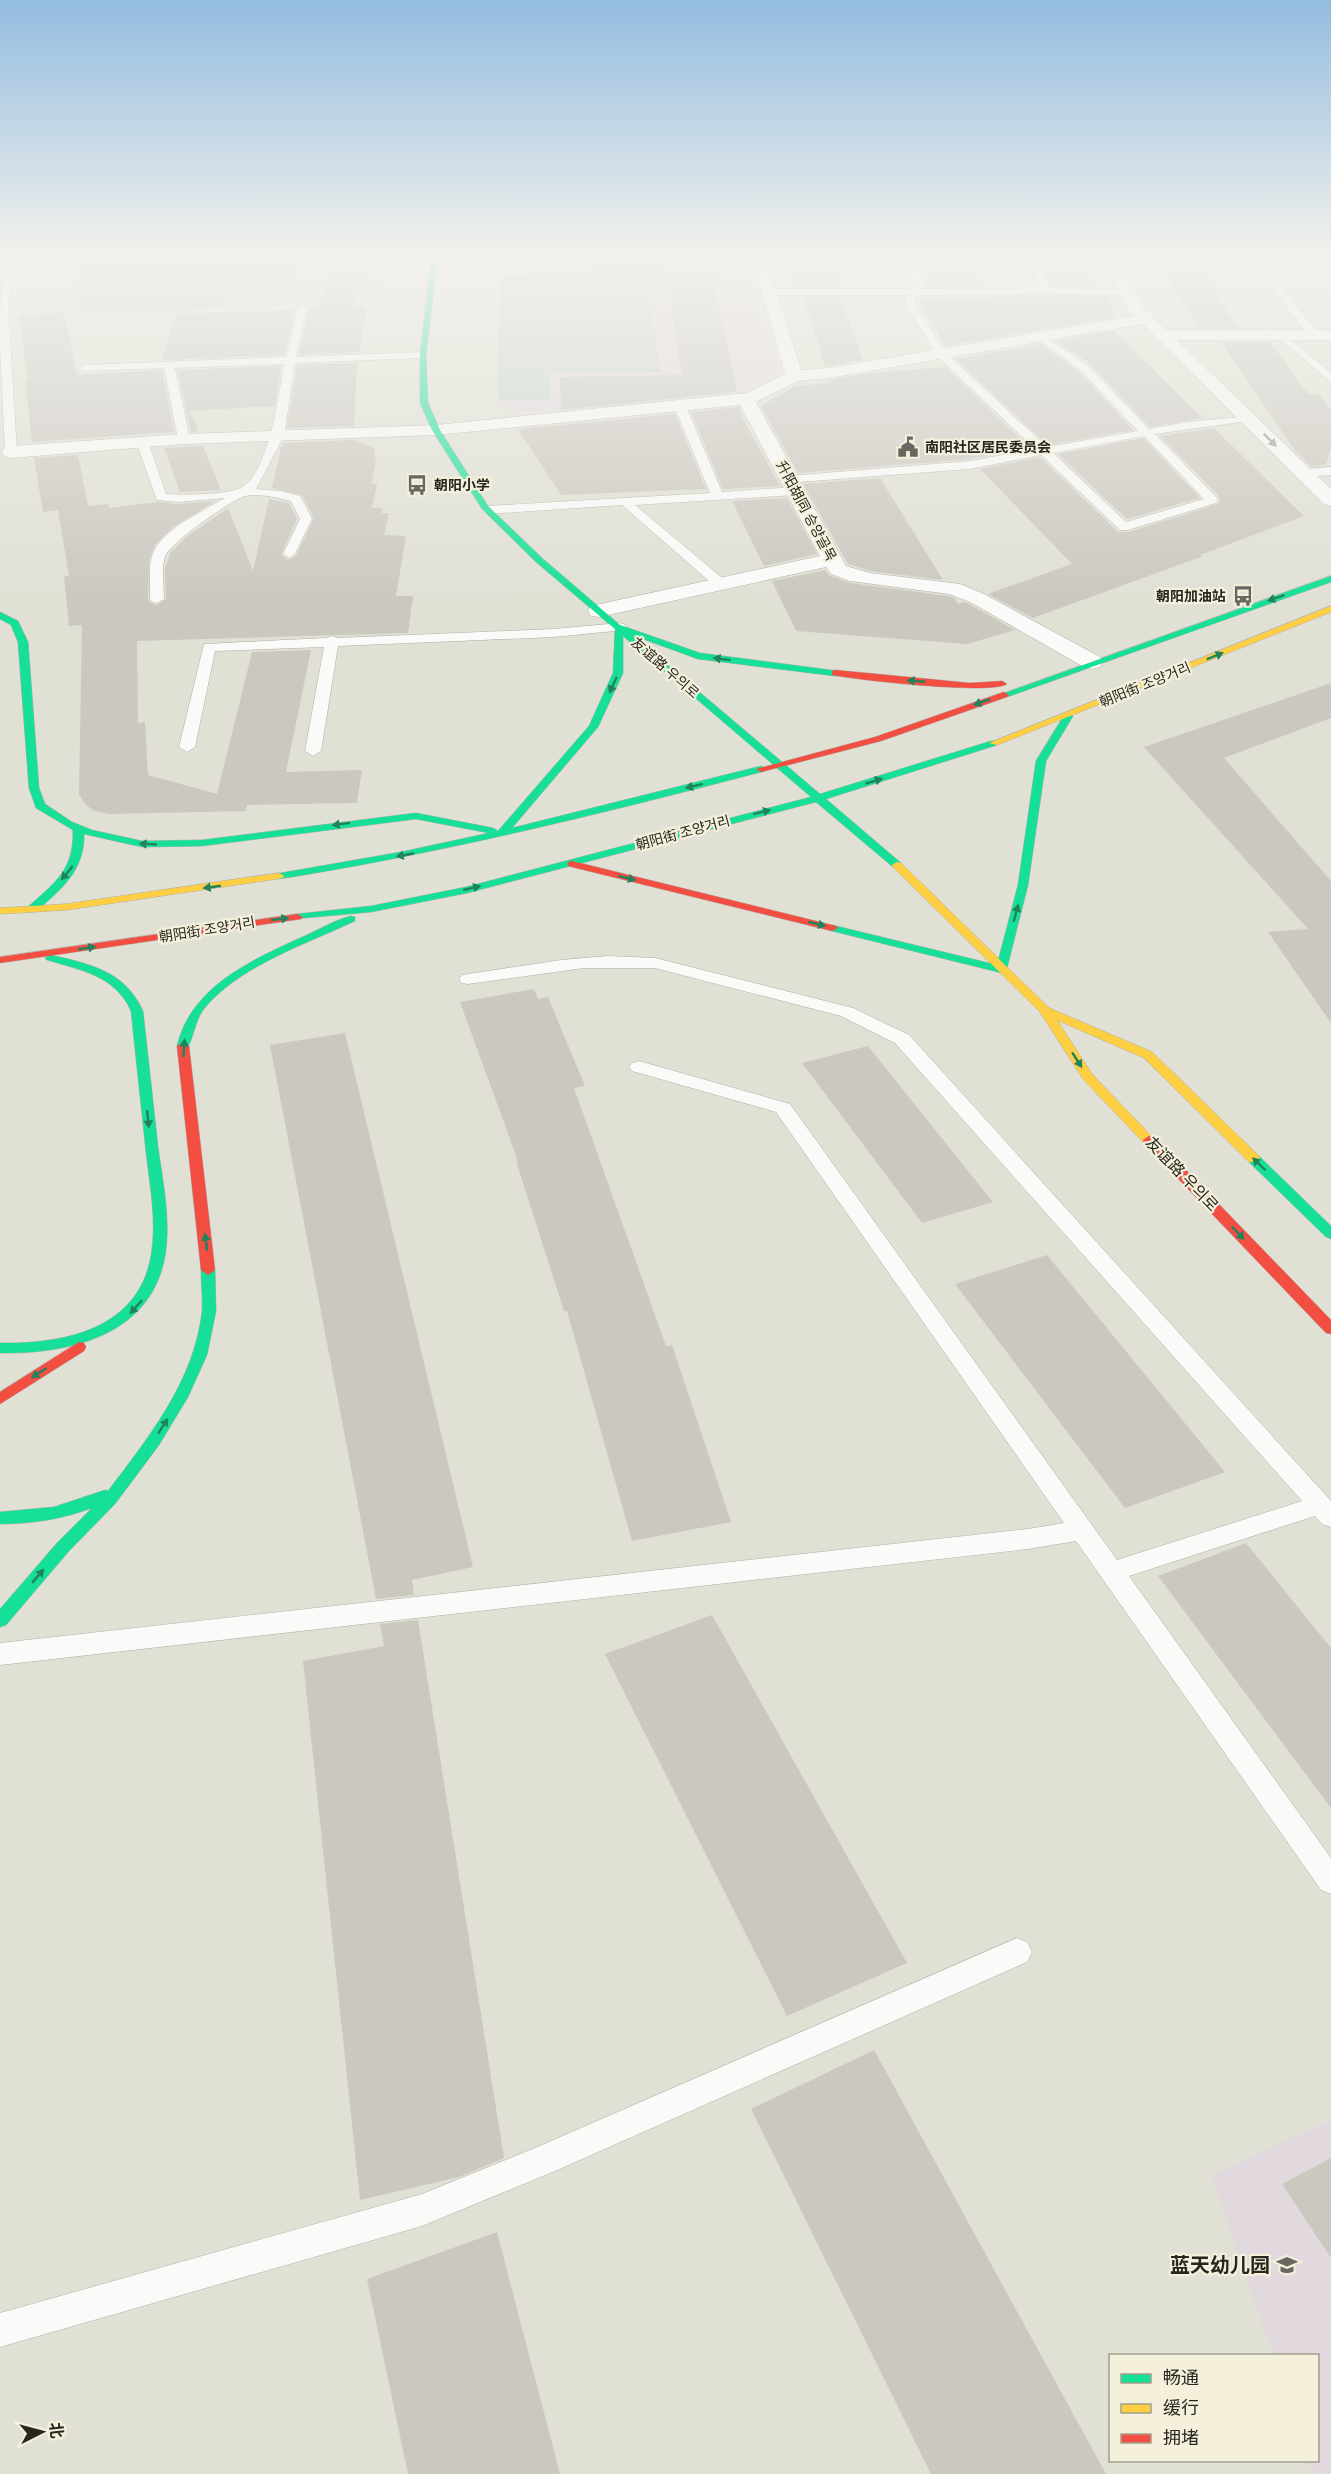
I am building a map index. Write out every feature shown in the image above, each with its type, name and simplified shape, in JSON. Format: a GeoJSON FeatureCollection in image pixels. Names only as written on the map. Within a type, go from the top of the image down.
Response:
{"type":"FeatureCollection","features":[{"type":"Feature","properties":{"kind":"main road","name":"友谊路 우의로"},"geometry":{"type":"LineString","coordinates":[[423,370],[424,404],[436,430],[488,510],[539,560],[777,765],[888,856],[1045,1010],[1087,1076],[1331,1329]]}},
{"type":"Feature","properties":{"kind":"main road"},"geometry":{"type":"LineString","coordinates":[[3,910],[66,907],[335,868],[409,855],[590,814],[878,740],[1092,662],[1331,579]]}},
{"type":"Feature","properties":{"kind":"main road","name":"朝阳街 조양거리"},"geometry":{"type":"LineString","coordinates":[[4,959],[263,921],[371,909],[467,890],[570,864],[818,798],[1008,739],[1331,609]]}},
{"type":"Feature","properties":{"kind":"main road"},"geometry":{"type":"LineString","coordinates":[[0,615],[15,623],[23,642],[34,788],[40,806],[78,828],[119,840],[171,845],[416,816],[503,832]]}},
{"type":"Feature","properties":{"kind":"main road"},"geometry":{"type":"LineString","coordinates":[[503,832],[593,727],[618,673],[619,627],[698,656],[852,675],[970,686],[1037,682]]}},
{"type":"Feature","properties":{"kind":"main road"},"geometry":{"type":"LineString","coordinates":[[570,864],[1002,970],[1023,885],[1041,761],[1068,716]]}},
{"type":"Feature","properties":{"kind":"main road"},"geometry":{"type":"LineString","coordinates":[[33,909],[68,874],[79,857],[81,846],[78,828]]}},
{"type":"Feature","properties":{"kind":"main road"},"geometry":{"type":"LineString","coordinates":[[0,1620],[63,1547],[117,1491],[154,1440],[183,1393],[200,1355],[209,1311],[208,1261],[182,1048],[188,1024],[203,1003],[235,976],[371,909]]}},
{"type":"Feature","properties":{"kind":"main road"},"geometry":{"type":"LineString","coordinates":[[0,1399],[127,1317],[145,1297],[156,1272],[159,1249],[159,1212],[136,1011],[131,994],[120,984],[93,971],[40,955]]}},
{"type":"Feature","properties":{"kind":"main road","name":"友谊路 우의로"},"geometry":{"type":"LineString","coordinates":[[1045,1010],[1148,1055],[1331,1234]]}},
{"type":"Feature","properties":{"kind":"main road"},"geometry":{"type":"LineString","coordinates":[[0,1348],[43,1349],[69,1345],[106,1330]]}},
{"type":"Feature","properties":{"kind":"main road"},"geometry":{"type":"LineString","coordinates":[[0,1518],[42,1517],[66,1513],[117,1491]]}},
{"type":"Feature","properties":{"kind":"street"},"geometry":{"type":"LineString","coordinates":[[792,370],[794,376]]}},
{"type":"Feature","properties":{"kind":"street"},"geometry":{"type":"LineString","coordinates":[[10,452],[142,441],[436,430],[747,399],[794,376],[844,370]]}},
{"type":"Feature","properties":{"kind":"street"},"geometry":{"type":"LineString","coordinates":[[1199,370],[1331,500]]}},
{"type":"Feature","properties":{"kind":"street","name":"升阳胡同 승양골목"},"geometry":{"type":"LineString","coordinates":[[747,399],[838,570],[850,576],[953,588],[977,598],[1092,662]]}},
{"type":"Feature","properties":{"kind":"street"},"geometry":{"type":"LineString","coordinates":[[599,611],[832,560]]}},
{"type":"Feature","properties":{"kind":"lane"},"geometry":{"type":"LineString","coordinates":[[6,370],[10,452]]}},
{"type":"Feature","properties":{"kind":"lane"},"geometry":{"type":"LineString","coordinates":[[170,370],[184,439]]}},
{"type":"Feature","properties":{"kind":"lane"},"geometry":{"type":"LineString","coordinates":[[157,599],[158,557],[166,544],[178,533],[254,485],[278,436],[288,370]]}},
{"type":"Feature","properties":{"kind":"lane"},"geometry":{"type":"LineString","coordinates":[[958,370],[1124,527],[1212,500],[1086,370]]}},
{"type":"Feature","properties":{"kind":"lane"},"geometry":{"type":"LineString","coordinates":[[680,406],[718,496]]}},
{"type":"Feature","properties":{"kind":"lane"},"geometry":{"type":"LineString","coordinates":[[488,510],[718,496],[792,485],[940,469],[1148,434],[1187,425],[1248,418]]}},
{"type":"Feature","properties":{"kind":"lane"},"geometry":{"type":"LineString","coordinates":[[142,441],[161,497],[178,499],[243,493],[281,493],[296,499],[306,519],[289,554]]}},
{"type":"Feature","properties":{"kind":"lane"},"geometry":{"type":"LineString","coordinates":[[1303,473],[1331,471]]}},
{"type":"Feature","properties":{"kind":"lane"},"geometry":{"type":"LineString","coordinates":[[625,501],[722,584]]}},
{"type":"Feature","properties":{"kind":"lane"},"geometry":{"type":"LineString","coordinates":[[187,747],[209,646],[554,633],[619,627]]}},
{"type":"Feature","properties":{"kind":"lane"},"geometry":{"type":"LineString","coordinates":[[313,751],[332,640]]}},
{"type":"Feature","properties":{"kind":"lane"},"geometry":{"type":"LineString","coordinates":[[468,979],[592,962],[625,960],[655,963],[847,1012],[902,1039],[1325,1511],[1111,1572]]}},
{"type":"Feature","properties":{"kind":"lane"},"geometry":{"type":"LineString","coordinates":[[639,1067],[783,1108],[1331,1881]]}},
{"type":"Feature","properties":{"kind":"lane"},"geometry":{"type":"LineString","coordinates":[[0,1654],[1028,1539],[1082,1530]]}},
{"type":"Feature","properties":{"kind":"lane"},"geometry":{"type":"LineString","coordinates":[[0,2330],[422,2210],[544,2160],[1017,1952]]}},
{"type":"Feature","properties":{"kind":"shaded area"},"geometry":{"type":"Polygon","coordinates":[[[497,370],[773,370],[754,386],[513,414],[499,401],[497,370]]]}},
{"type":"Feature","properties":{"kind":"shaded area","name":"蓝天幼儿园"},"geometry":{"type":"Polygon","coordinates":[[[1331,2120],[1331,2474],[1313,2474],[1309,2462],[1319,2462],[1319,2354],[1273,2354],[1211,2175],[1331,2120]]]}},
{"type":"Feature","properties":{"kind":"green space"},"geometry":{"type":"Polygon","coordinates":[[[497,370],[660,372],[549,373],[549,400],[499,401],[497,370]]]}},
{"type":"Feature","properties":{"kind":"building"},"geometry":{"type":"Polygon","coordinates":[[[27,370],[76,370],[77,375],[162,370],[174,432],[32,442],[25,381],[28,380],[27,370]]]}},
{"type":"Feature","properties":{"kind":"building"},"geometry":{"type":"Polygon","coordinates":[[[178,370],[280,370],[275,406],[190,411],[198,431],[191,432],[178,370]]]}},
{"type":"Feature","properties":{"kind":"building"},"geometry":{"type":"Polygon","coordinates":[[[296,370],[357,370],[354,426],[287,428],[296,370]]]}},
{"type":"Feature","properties":{"kind":"building"},"geometry":{"type":"Polygon","coordinates":[[[681,370],[732,370],[737,392],[561,410],[560,377],[682,375],[681,370]]]}},
{"type":"Feature","properties":{"kind":"building"},"geometry":{"type":"Polygon","coordinates":[[[950,370],[1030,448],[970,459],[798,473],[761,406],[795,386],[831,383],[830,380],[869,373],[950,370]]]}},
{"type":"Feature","properties":{"kind":"building"},"geometry":{"type":"Polygon","coordinates":[[[967,370],[1077,370],[1133,430],[1048,445],[967,370]]]}},
{"type":"Feature","properties":{"kind":"building"},"geometry":{"type":"Polygon","coordinates":[[[1096,370],[1154,370],[1203,418],[1150,427],[1096,370]]]}},
{"type":"Feature","properties":{"kind":"building"},"geometry":{"type":"Polygon","coordinates":[[[1240,370],[1291,370],[1308,394],[1319,394],[1331,411],[1331,448],[1326,465],[1311,466],[1296,452],[1240,370]]]}},
{"type":"Feature","properties":{"kind":"building"},"geometry":{"type":"Polygon","coordinates":[[[739,407],[742,417],[780,486],[723,489],[691,412],[739,407]]]}},
{"type":"Feature","properties":{"kind":"building"},"geometry":{"type":"Polygon","coordinates":[[[675,414],[706,489],[561,495],[518,429],[675,414]]]}},
{"type":"Feature","properties":{"kind":"building"},"geometry":{"type":"Polygon","coordinates":[[[1214,428],[1304,516],[1200,555],[1203,556],[1033,618],[988,594],[1072,564],[980,469],[1040,457],[1118,532],[1129,532],[1218,504],[1220,499],[1218,495],[1160,436],[1214,428]]]}},
{"type":"Feature","properties":{"kind":"building"},"geometry":{"type":"Polygon","coordinates":[[[1143,438],[1200,498],[1127,519],[1058,454],[1143,438]]]}},
{"type":"Feature","properties":{"kind":"building"},"geometry":{"type":"Polygon","coordinates":[[[353,440],[374,448],[376,463],[371,484],[377,484],[372,508],[383,508],[381,513],[389,513],[384,535],[406,536],[396,596],[413,596],[408,633],[137,641],[138,723],[145,722],[148,775],[217,794],[252,652],[311,650],[286,772],[362,770],[357,803],[247,805],[246,811],[109,814],[94,811],[85,804],[79,794],[82,625],[69,626],[64,576],[69,576],[58,510],[43,512],[34,458],[78,455],[88,506],[108,504],[109,508],[157,502],[178,504],[215,501],[172,528],[155,545],[149,560],[148,599],[150,603],[157,605],[166,599],[165,567],[171,552],[189,535],[228,508],[253,571],[269,499],[289,503],[297,519],[281,555],[288,560],[296,556],[314,518],[302,495],[272,488],[281,447],[283,443],[353,440]]]}},
{"type":"Feature","properties":{"kind":"building"},"geometry":{"type":"Polygon","coordinates":[[[203,446],[221,490],[180,492],[164,448],[203,446]]]}},
{"type":"Feature","properties":{"kind":"building"},"geometry":{"type":"Polygon","coordinates":[[[880,478],[943,580],[870,571],[848,564],[803,484],[880,478]]]}},
{"type":"Feature","properties":{"kind":"building"},"geometry":{"type":"Polygon","coordinates":[[[787,498],[817,554],[764,566],[732,501],[787,498]]]}},
{"type":"Feature","properties":{"kind":"building"},"geometry":{"type":"Polygon","coordinates":[[[825,570],[830,576],[850,583],[948,596],[954,598],[958,604],[964,602],[969,604],[1015,630],[967,644],[796,631],[772,581],[825,570]]]}},
{"type":"Feature","properties":{"kind":"building"},"geometry":{"type":"Polygon","coordinates":[[[1331,683],[1331,718],[1224,758],[1331,881],[1331,1023],[1268,932],[1308,929],[1144,747],[1331,683]]]}},
{"type":"Feature","properties":{"kind":"building"},"geometry":{"type":"Polygon","coordinates":[[[534,989],[538,999],[548,997],[585,1086],[574,1088],[666,1346],[672,1345],[731,1522],[632,1541],[567,1311],[564,1311],[516,1161],[518,1161],[460,1002],[534,989]]]}},
{"type":"Feature","properties":{"kind":"building"},"geometry":{"type":"Polygon","coordinates":[[[345,1033],[473,1567],[412,1580],[414,1595],[376,1599],[270,1045],[345,1033]]]}},
{"type":"Feature","properties":{"kind":"building"},"geometry":{"type":"Polygon","coordinates":[[[868,1046],[993,1202],[922,1223],[802,1063],[868,1046]]]}},
{"type":"Feature","properties":{"kind":"building"},"geometry":{"type":"Polygon","coordinates":[[[1047,1255],[1225,1472],[1125,1508],[955,1284],[1047,1255]]]}},
{"type":"Feature","properties":{"kind":"building"},"geometry":{"type":"Polygon","coordinates":[[[1246,1543],[1331,1648],[1331,1808],[1158,1576],[1246,1543]]]}},
{"type":"Feature","properties":{"kind":"building"},"geometry":{"type":"Polygon","coordinates":[[[712,1615],[907,1963],[787,2016],[605,1654],[712,1615]]]}},
{"type":"Feature","properties":{"kind":"building"},"geometry":{"type":"Polygon","coordinates":[[[418,1620],[504,2158],[459,2177],[360,2200],[303,1661],[384,1646],[380,1624],[418,1620]]]}},
{"type":"Feature","properties":{"kind":"building"},"geometry":{"type":"Polygon","coordinates":[[[874,2050],[1106,2474],[931,2474],[751,2109],[874,2050]]]}},
{"type":"Feature","properties":{"kind":"building"},"geometry":{"type":"Polygon","coordinates":[[[1331,2158],[1331,2258],[1282,2184],[1331,2158]]]}},
{"type":"Feature","properties":{"kind":"building"},"geometry":{"type":"Polygon","coordinates":[[[497,2232],[560,2474],[408,2474],[367,2279],[497,2232]]]}},
{"type":"Feature","properties":{"kind":"traffic: fast"},"geometry":{"type":"LineString","coordinates":[[423,370],[424,403],[436,430],[485,507],[539,560],[897,865]]}},
{"type":"Feature","properties":{"kind":"traffic: fast"},"geometry":{"type":"LineString","coordinates":[[1004,695],[1331,579]]}},
{"type":"Feature","properties":{"kind":"traffic: fast"},"geometry":{"type":"LineString","coordinates":[[0,615],[15,623],[23,642],[34,788],[40,806],[68,824],[89,833],[142,844],[202,843],[416,816],[493,831]]}},
{"type":"Feature","properties":{"kind":"traffic: fast"},"geometry":{"type":"LineString","coordinates":[[503,832],[593,727],[618,673],[619,627],[698,656],[835,673]]}},
{"type":"Feature","properties":{"kind":"traffic: fast"},"geometry":{"type":"LineString","coordinates":[[832,928],[1002,970],[1023,885],[1041,761],[1068,716]]}},
{"type":"Feature","properties":{"kind":"traffic: fast"},"geometry":{"type":"LineString","coordinates":[[297,917],[371,909],[467,890],[818,798],[994,743]]}},
{"type":"Feature","properties":{"kind":"traffic: fast"},"geometry":{"type":"LineString","coordinates":[[279,876],[461,843],[761,769]]}},
{"type":"Feature","properties":{"kind":"traffic: fast"},"geometry":{"type":"LineString","coordinates":[[32,909],[68,875],[77,855],[78,828]]}},
{"type":"Feature","properties":{"kind":"traffic: fast"},"geometry":{"type":"LineString","coordinates":[[183,1046],[189,1026],[199,1008],[230,980],[270,957],[351,919]]}},
{"type":"Feature","properties":{"kind":"traffic: fast"},"geometry":{"type":"LineString","coordinates":[[0,1348],[50,1346],[99,1332],[120,1319],[138,1303],[151,1282],[158,1257],[160,1230],[158,1202],[137,1011],[132,998],[114,980],[90,969],[51,958]]}},
{"type":"Feature","properties":{"kind":"traffic: fast"},"geometry":{"type":"LineString","coordinates":[[1254,1159],[1331,1234]]}},
{"type":"Feature","properties":{"kind":"traffic: fast"},"geometry":{"type":"LineString","coordinates":[[0,1620],[63,1547],[110,1500],[154,1441],[183,1393],[200,1355],[209,1311],[208,1270]]}},
{"type":"Feature","properties":{"kind":"traffic: fast"},"geometry":{"type":"LineString","coordinates":[[0,1518],[54,1513],[105,1496]]}},
{"type":"Feature","properties":{"kind":"traffic: slow"},"geometry":{"type":"LineString","coordinates":[[994,743],[1331,609]]}},
{"type":"Feature","properties":{"kind":"traffic: slow"},"geometry":{"type":"LineString","coordinates":[[897,865],[1045,1010],[1087,1076],[1149,1140]]}},
{"type":"Feature","properties":{"kind":"traffic: slow"},"geometry":{"type":"LineString","coordinates":[[0,911],[66,907],[279,876]]}},
{"type":"Feature","properties":{"kind":"traffic: slow"},"geometry":{"type":"LineString","coordinates":[[1045,1010],[1148,1055],[1254,1159]]}},
{"type":"Feature","properties":{"kind":"traffic: jam"},"geometry":{"type":"LineString","coordinates":[[835,673],[970,686],[1002,684]]}},
{"type":"Feature","properties":{"kind":"traffic: jam"},"geometry":{"type":"LineString","coordinates":[[761,769],[878,739],[1004,695]]}},
{"type":"Feature","properties":{"kind":"traffic: jam"},"geometry":{"type":"LineString","coordinates":[[572,864],[832,928]]}},
{"type":"Feature","properties":{"kind":"traffic: jam"},"geometry":{"type":"LineString","coordinates":[[0,960],[297,917]]}},
{"type":"Feature","properties":{"kind":"traffic: jam"},"geometry":{"type":"LineString","coordinates":[[183,1046],[208,1270]]}},
{"type":"Feature","properties":{"kind":"traffic: jam"},"geometry":{"type":"LineString","coordinates":[[1149,1140],[1331,1329]]}},
{"type":"Feature","properties":{"kind":"traffic: jam"},"geometry":{"type":"LineString","coordinates":[[0,1399],[79,1347]]}},
{"type":"Feature","properties":{"kind":"place","name":"南阳社区居民委员会"},"geometry":{"type":"Point","coordinates":[908,447]}},
{"type":"Feature","properties":{"kind":"place","name":"朝阳小学"},"geometry":{"type":"Point","coordinates":[417,485]}},
{"type":"Feature","properties":{"kind":"place","name":"朝阳加油站"},"geometry":{"type":"Point","coordinates":[1243,596]}},
{"type":"Feature","properties":{"kind":"place","name":"蓝天幼儿园"},"geometry":{"type":"Point","coordinates":[1287,2265]}}]}
